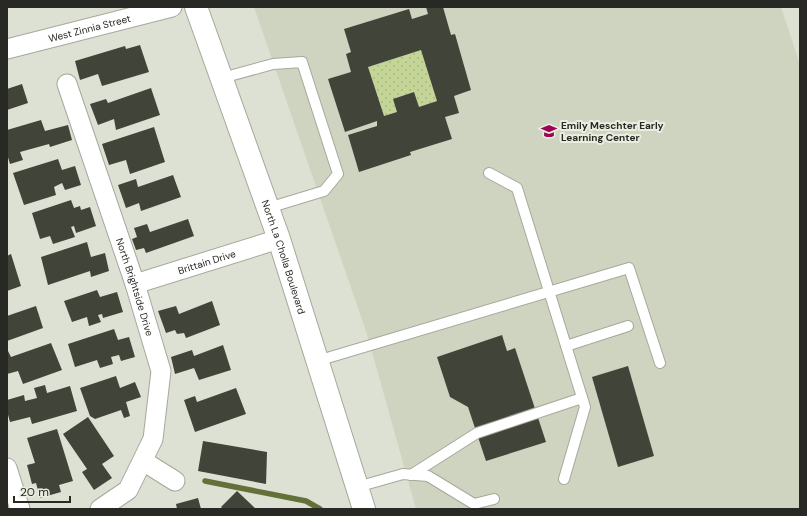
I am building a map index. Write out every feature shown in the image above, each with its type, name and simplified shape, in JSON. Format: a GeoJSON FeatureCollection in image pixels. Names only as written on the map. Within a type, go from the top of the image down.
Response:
{"type":"FeatureCollection","features":[{"type":"Feature","properties":{"kind":"street","name":"West Zinnia Street"},"geometry":{"type":"LineString","coordinates":[[7,49],[172,7]]}},
{"type":"Feature","properties":{"kind":"street","name":"North La Cholla Boulevard"},"geometry":{"type":"LineString","coordinates":[[196,7],[279,239],[364,509]]}},
{"type":"Feature","properties":{"kind":"street","name":"North Brightside Drive"},"geometry":{"type":"LineString","coordinates":[[67,84],[135,284],[161,371],[153,439],[128,490],[100,509]]}},
{"type":"Feature","properties":{"kind":"street","name":"Brittain Drive"},"geometry":{"type":"LineString","coordinates":[[135,284],[279,239]]}},
{"type":"Feature","properties":{"kind":"street"},"geometry":{"type":"LineString","coordinates":[[143,461],[175,481]]}},
{"type":"Feature","properties":{"kind":"street"},"geometry":{"type":"LineString","coordinates":[[7,468],[20,509]]}},
{"type":"Feature","properties":{"kind":"lane"},"geometry":{"type":"LineString","coordinates":[[222,78],[273,64],[302,62],[338,174],[324,191],[268,208]]}},
{"type":"Feature","properties":{"kind":"lane"},"geometry":{"type":"LineString","coordinates":[[490,173],[517,188],[585,407],[564,479]]}},
{"type":"Feature","properties":{"kind":"lane"},"geometry":{"type":"LineString","coordinates":[[318,361],[630,268],[660,363]]}},
{"type":"Feature","properties":{"kind":"lane"},"geometry":{"type":"LineString","coordinates":[[566,346],[628,326]]}},
{"type":"Feature","properties":{"kind":"lane"},"geometry":{"type":"LineString","coordinates":[[411,475],[477,434],[582,398]]}},
{"type":"Feature","properties":{"kind":"lane"},"geometry":{"type":"LineString","coordinates":[[357,487],[403,474],[428,476],[474,504],[494,499]]}},
{"type":"Feature","properties":{"kind":"shaded area"},"geometry":{"type":"Polygon","coordinates":[[[254,7],[781,7],[800,65],[800,509],[416,509],[367,334],[254,7]]]}},
{"type":"Feature","properties":{"kind":"green space"},"geometry":{"type":"Polygon","coordinates":[[[421,50],[437,101],[419,107],[414,92],[393,99],[397,112],[384,116],[368,67],[421,50]]]}},
{"type":"Feature","properties":{"kind":"building"},"geometry":{"type":"Polygon","coordinates":[[[426,7],[443,7],[451,35],[455,34],[471,90],[454,96],[459,113],[445,117],[452,139],[410,152],[411,155],[359,172],[348,135],[377,126],[377,121],[345,132],[328,79],[351,72],[346,54],[351,52],[344,29],[409,9],[412,19],[428,14],[426,7]],[[421,50],[368,67],[384,116],[397,112],[393,99],[414,92],[419,107],[437,101],[421,50]]]}},
{"type":"Feature","properties":{"kind":"building"},"geometry":{"type":"Polygon","coordinates":[[[140,45],[149,72],[102,86],[98,74],[80,80],[75,61],[125,46],[126,49],[140,45]]]}},
{"type":"Feature","properties":{"kind":"building"},"geometry":{"type":"Polygon","coordinates":[[[22,84],[28,103],[7,110],[7,89],[22,84]]]}},
{"type":"Feature","properties":{"kind":"building"},"geometry":{"type":"Polygon","coordinates":[[[151,88],[160,115],[116,130],[114,119],[98,125],[90,104],[106,99],[108,103],[151,88]]]}},
{"type":"Feature","properties":{"kind":"building"},"geometry":{"type":"Polygon","coordinates":[[[41,120],[45,131],[68,125],[72,140],[50,147],[49,144],[20,152],[23,160],[10,164],[7,154],[7,130],[41,120]]]}},
{"type":"Feature","properties":{"kind":"building"},"geometry":{"type":"Polygon","coordinates":[[[154,127],[165,162],[130,174],[126,160],[109,165],[102,144],[154,127]]]}},
{"type":"Feature","properties":{"kind":"building"},"geometry":{"type":"Polygon","coordinates":[[[58,159],[62,170],[75,166],[81,185],[65,190],[62,183],[54,187],[56,195],[24,205],[13,173],[58,159]]]}},
{"type":"Feature","properties":{"kind":"building"},"geometry":{"type":"Polygon","coordinates":[[[173,175],[181,197],[141,211],[139,203],[126,208],[118,185],[136,179],[138,187],[173,175]]]}},
{"type":"Feature","properties":{"kind":"building"},"geometry":{"type":"Polygon","coordinates":[[[71,200],[74,208],[80,206],[81,210],[90,207],[96,226],[76,233],[74,226],[71,227],[75,237],[53,244],[50,236],[40,239],[32,213],[71,200]]]}},
{"type":"Feature","properties":{"kind":"building"},"geometry":{"type":"Polygon","coordinates":[[[188,219],[194,236],[146,253],[144,248],[136,250],[132,239],[137,237],[134,228],[147,224],[150,232],[188,219]]]}},
{"type":"Feature","properties":{"kind":"building"},"geometry":{"type":"Polygon","coordinates":[[[87,242],[91,257],[105,253],[109,271],[91,277],[90,271],[48,285],[41,257],[87,242]]]}},
{"type":"Feature","properties":{"kind":"building"},"geometry":{"type":"Polygon","coordinates":[[[11,254],[21,286],[7,291],[7,256],[11,254]]]}},
{"type":"Feature","properties":{"kind":"building"},"geometry":{"type":"Polygon","coordinates":[[[97,290],[100,297],[117,292],[123,312],[103,318],[102,314],[98,315],[101,322],[89,326],[87,317],[72,322],[64,301],[97,290]]]}},
{"type":"Feature","properties":{"kind":"building"},"geometry":{"type":"Polygon","coordinates":[[[212,301],[220,325],[186,338],[184,333],[177,334],[175,330],[166,333],[158,311],[176,306],[179,314],[212,301]]]}},
{"type":"Feature","properties":{"kind":"building"},"geometry":{"type":"Polygon","coordinates":[[[36,306],[43,328],[7,341],[7,316],[36,306]]]}},
{"type":"Feature","properties":{"kind":"building"},"geometry":{"type":"Polygon","coordinates":[[[114,329],[118,340],[129,337],[135,357],[121,361],[119,355],[111,357],[113,364],[100,368],[97,360],[75,367],[68,344],[114,329]]]}},
{"type":"Feature","properties":{"kind":"building"},"geometry":{"type":"Polygon","coordinates":[[[502,335],[507,351],[515,348],[546,442],[486,461],[468,407],[450,397],[437,357],[502,335]]]}},
{"type":"Feature","properties":{"kind":"building"},"geometry":{"type":"Polygon","coordinates":[[[51,343],[62,370],[23,384],[18,371],[7,374],[7,349],[11,357],[51,343]]]}},
{"type":"Feature","properties":{"kind":"building"},"geometry":{"type":"Polygon","coordinates":[[[223,345],[231,370],[199,380],[194,368],[175,374],[171,357],[192,350],[194,356],[223,345]]]}},
{"type":"Feature","properties":{"kind":"building"},"geometry":{"type":"Polygon","coordinates":[[[628,366],[654,456],[618,467],[592,377],[628,366]]]}},
{"type":"Feature","properties":{"kind":"building"},"geometry":{"type":"Polygon","coordinates":[[[116,376],[120,388],[135,382],[141,397],[126,402],[130,416],[124,418],[121,410],[95,419],[90,416],[80,388],[116,376]]]}},
{"type":"Feature","properties":{"kind":"building"},"geometry":{"type":"Polygon","coordinates":[[[45,385],[47,393],[70,386],[77,411],[32,424],[30,417],[10,422],[7,411],[7,400],[24,395],[25,401],[37,398],[34,388],[45,385]]]}},
{"type":"Feature","properties":{"kind":"building"},"geometry":{"type":"Polygon","coordinates":[[[236,388],[246,414],[195,432],[184,400],[195,396],[197,402],[236,388]]]}},
{"type":"Feature","properties":{"kind":"building"},"geometry":{"type":"Polygon","coordinates":[[[88,417],[114,456],[102,464],[112,478],[94,490],[82,472],[87,469],[63,434],[88,417]]]}},
{"type":"Feature","properties":{"kind":"building"},"geometry":{"type":"Polygon","coordinates":[[[57,429],[73,481],[59,485],[61,492],[40,498],[36,483],[32,484],[27,465],[35,463],[27,438],[57,429]]]}},
{"type":"Feature","properties":{"kind":"building"},"geometry":{"type":"Polygon","coordinates":[[[203,441],[267,452],[266,484],[198,471],[203,441]]]}},
{"type":"Feature","properties":{"kind":"building"},"geometry":{"type":"Polygon","coordinates":[[[237,491],[256,509],[223,509],[221,507],[237,491]]]}},
{"type":"Feature","properties":{"kind":"building"},"geometry":{"type":"Polygon","coordinates":[[[198,498],[201,509],[177,509],[176,504],[198,498]]]}},
{"type":"Feature","properties":{"kind":"waterway"},"geometry":{"type":"LineString","coordinates":[[205,481],[306,501],[320,509]]}},
{"type":"Feature","properties":{"kind":"place","name":"Emily Meschter Early Learning Center"},"geometry":{"type":"Point","coordinates":[549,131]}}]}
